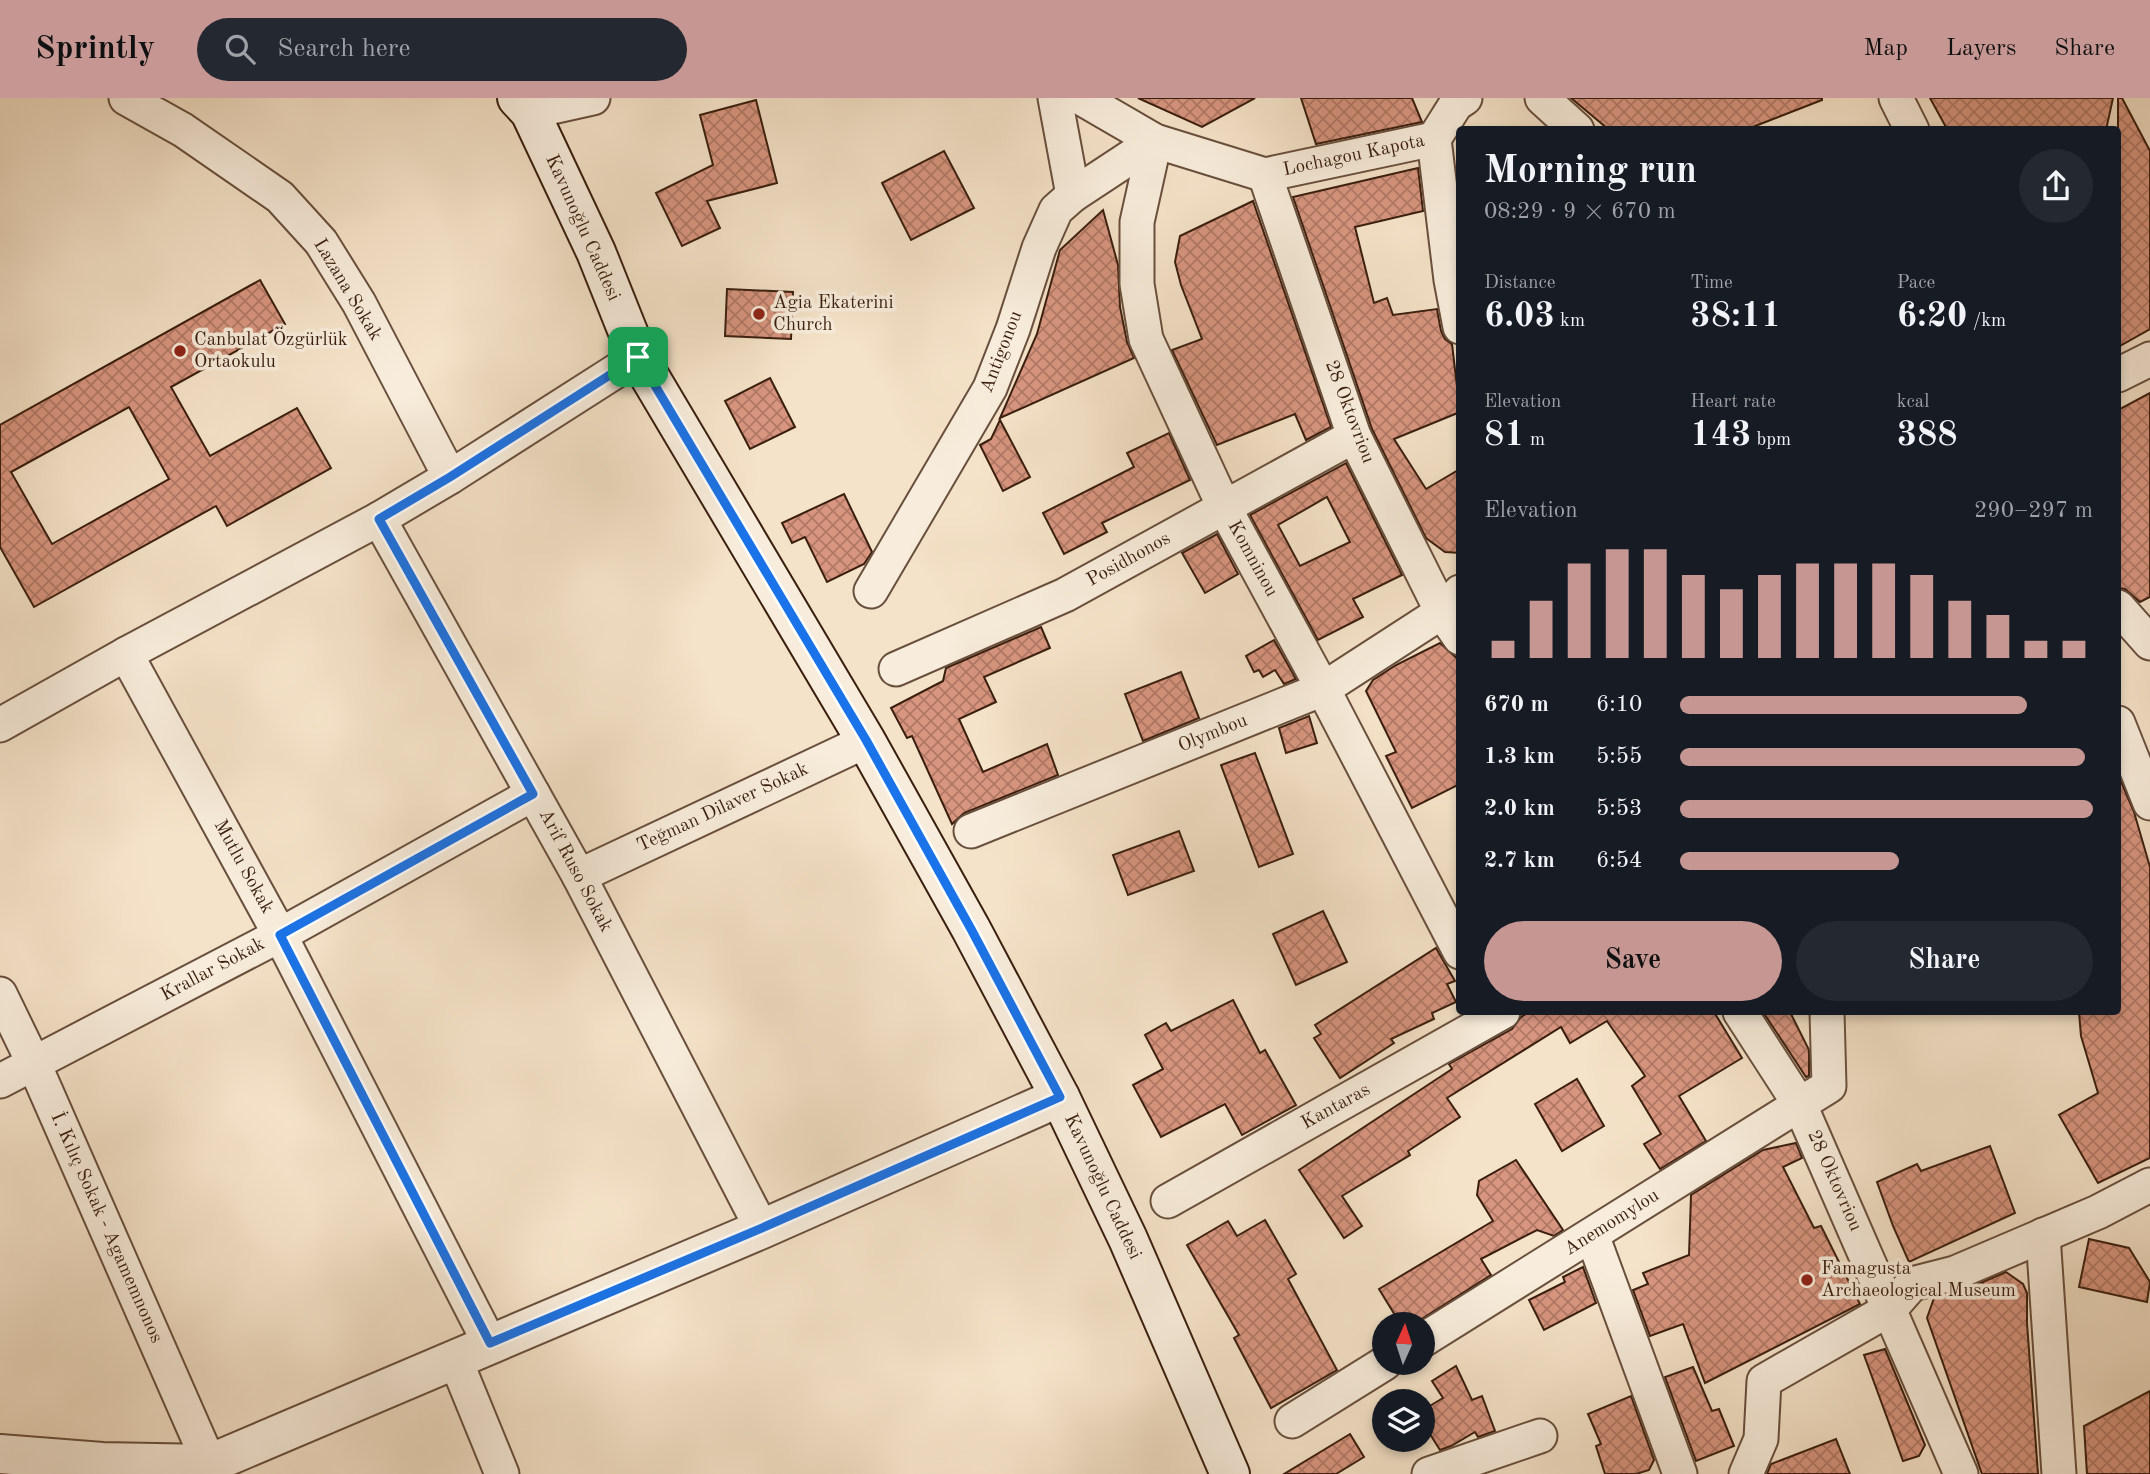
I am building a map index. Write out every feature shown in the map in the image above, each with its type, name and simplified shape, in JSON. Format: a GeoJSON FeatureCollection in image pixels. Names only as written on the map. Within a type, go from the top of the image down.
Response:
{"type":"FeatureCollection","features":[{"type":"Feature","properties":{"kind":"main road","name":"Kavunoğlu Caddesi"},"geometry":{"type":"LineString","coordinates":[[524,105],[596,252],[638,357],[866,740],[1060,1097],[1128,1239],[1230,1474]]}},
{"type":"Feature","properties":{"kind":"main road"},"geometry":{"type":"LineString","coordinates":[[0,1454],[209,1471],[490,1343],[762,1228],[1060,1097]]}},
{"type":"Feature","properties":{"kind":"street","name":"Lazana Sokak"},"geometry":{"type":"LineString","coordinates":[[126,98],[183,130],[280,197],[321,242],[359,303],[450,477]]}},
{"type":"Feature","properties":{"kind":"street"},"geometry":{"type":"LineString","coordinates":[[524,105],[593,98]]}},
{"type":"Feature","properties":{"kind":"street"},"geometry":{"type":"LineString","coordinates":[[1055,98],[1073,195]]}},
{"type":"Feature","properties":{"kind":"street","name":"Lochagou Kapota"},"geometry":{"type":"LineString","coordinates":[[1081,98],[1155,141],[1265,175],[1434,139]]}},
{"type":"Feature","properties":{"kind":"street"},"geometry":{"type":"LineString","coordinates":[[1542,98],[1573,126]]}},
{"type":"Feature","properties":{"kind":"street"},"geometry":{"type":"LineString","coordinates":[[1896,98],[1910,126]]}},
{"type":"Feature","properties":{"kind":"street"},"geometry":{"type":"LineString","coordinates":[[1456,306],[1434,139],[1458,100]]}},
{"type":"Feature","properties":{"kind":"street","name":"Antigonou"},"geometry":{"type":"LineString","coordinates":[[871,591],[937,474],[965,433],[990,388],[1013,329],[1038,248],[1056,210],[1073,195],[1155,141]]}},
{"type":"Feature","properties":{"kind":"street","name":"Komninou"},"geometry":{"type":"LineString","coordinates":[[1155,141],[1137,222],[1138,284],[1146,339],[1224,507],[1323,689],[1456,944]]}},
{"type":"Feature","properties":{"kind":"street","name":"28 Oktovriou"},"geometry":{"type":"LineString","coordinates":[[1265,175],[1354,436],[1454,614]]}},
{"type":"Feature","properties":{"kind":"street"},"geometry":{"type":"LineString","coordinates":[[0,725],[126,654],[379,519],[638,357]]}},
{"type":"Feature","properties":{"kind":"street","name":"Posidhonos"},"geometry":{"type":"LineString","coordinates":[[896,669],[1065,595],[1354,436]]}},
{"type":"Feature","properties":{"kind":"street","name":"Arif Ruso Sokak"},"geometry":{"type":"LineString","coordinates":[[379,519],[579,876],[762,1228]]}},
{"type":"Feature","properties":{"kind":"street"},"geometry":{"type":"LineString","coordinates":[[2121,610],[2150,642]]}},
{"type":"Feature","properties":{"kind":"street","name":"Olymbou"},"geometry":{"type":"LineString","coordinates":[[971,831],[1323,689],[1454,614]]}},
{"type":"Feature","properties":{"kind":"street","name":"Mutlu Sokak"},"geometry":{"type":"LineString","coordinates":[[126,654],[280,935],[490,1343]]}},
{"type":"Feature","properties":{"kind":"street"},"geometry":{"type":"LineString","coordinates":[[2121,734],[2138,797]]}},
{"type":"Feature","properties":{"kind":"street","name":"Teğman Dilaver Sokak"},"geometry":{"type":"LineString","coordinates":[[579,876],[866,740]]}},
{"type":"Feature","properties":{"kind":"street","name":"Krallar Sokak"},"geometry":{"type":"LineString","coordinates":[[0,1081],[280,935],[533,794]]}},
{"type":"Feature","properties":{"kind":"street","name":"İ. Kılıç Sokak - Agamemnonos"},"geometry":{"type":"LineString","coordinates":[[0,993],[34,1064],[209,1471]]}},
{"type":"Feature","properties":{"kind":"street","name":"Kantaras"},"geometry":{"type":"LineString","coordinates":[[1168,1201],[1494,1015]]}},
{"type":"Feature","properties":{"kind":"street","name":"28 Oktovriou"},"geometry":{"type":"LineString","coordinates":[[1742,1015],[1800,1105],[1890,1309],[1950,1471]]}},
{"type":"Feature","properties":{"kind":"street","name":"Anemomylou"},"geometry":{"type":"LineString","coordinates":[[1435,1333],[1829,1086],[1826,1015]]}},
{"type":"Feature","properties":{"kind":"street"},"geometry":{"type":"LineString","coordinates":[[1746,1474],[1761,1438],[1764,1381],[1890,1309],[1912,1284],[1955,1273],[2098,1212],[2150,1185]]}},
{"type":"Feature","properties":{"kind":"street"},"geometry":{"type":"LineString","coordinates":[[1592,1235],[1680,1474]]}},
{"type":"Feature","properties":{"kind":"street"},"geometry":{"type":"LineString","coordinates":[[2042,1236],[2059,1474]]}},
{"type":"Feature","properties":{"kind":"street"},"geometry":{"type":"LineString","coordinates":[[455,1359],[502,1474]]}},
{"type":"Feature","properties":{"kind":"street"},"geometry":{"type":"LineString","coordinates":[[1292,1421],[1372,1371]]}},
{"type":"Feature","properties":{"kind":"street"},"geometry":{"type":"LineString","coordinates":[[1429,1474],[1541,1436]]}},
{"type":"Feature","properties":{"kind":"building"},"geometry":{"type":"Polygon","coordinates":[[[1138,98],[1255,98],[1202,127],[1138,98]]]}},
{"type":"Feature","properties":{"kind":"building"},"geometry":{"type":"Polygon","coordinates":[[[1301,98],[1412,98],[1422,122],[1316,144],[1301,98]]]}},
{"type":"Feature","properties":{"kind":"building"},"geometry":{"type":"Polygon","coordinates":[[[1571,98],[1822,98],[1755,126],[1604,126],[1571,98]]]}},
{"type":"Feature","properties":{"kind":"building"},"geometry":{"type":"Polygon","coordinates":[[[1930,98],[2113,98],[2107,126],[1945,126],[1930,98]]]}},
{"type":"Feature","properties":{"kind":"building"},"geometry":{"type":"Polygon","coordinates":[[[2118,98],[2122,98],[2150,151],[2150,329],[2121,345],[2121,126],[2118,126],[2118,98]]]}},
{"type":"Feature","properties":{"kind":"building"},"geometry":{"type":"Polygon","coordinates":[[[756,100],[777,183],[707,201],[720,228],[682,246],[656,193],[713,165],[700,115],[756,100]]]}},
{"type":"Feature","properties":{"kind":"building"},"geometry":{"type":"Polygon","coordinates":[[[944,151],[974,208],[911,240],[882,183],[944,151]]]}},
{"type":"Feature","properties":{"kind":"building"},"geometry":{"type":"Polygon","coordinates":[[[1418,168],[1423,211],[1355,227],[1374,303],[1387,298],[1393,315],[1437,309],[1441,331],[1445,339],[1452,344],[1456,414],[1394,439],[1426,489],[1456,471],[1456,553],[1445,552],[1426,538],[1372,429],[1293,197],[1418,168]]]}},
{"type":"Feature","properties":{"kind":"building"},"geometry":{"type":"Polygon","coordinates":[[[1253,201],[1331,427],[1306,440],[1295,414],[1217,445],[1172,350],[1202,339],[1175,262],[1180,236],[1253,201]]]}},
{"type":"Feature","properties":{"kind":"building"},"geometry":{"type":"Polygon","coordinates":[[[1103,210],[1118,265],[1120,307],[1127,342],[1134,358],[1000,418],[1037,334],[1060,250],[1103,210]]]}},
{"type":"Feature","properties":{"kind":"building"},"geometry":{"type":"Polygon","coordinates":[[[260,280],[285,324],[171,387],[210,456],[297,408],[331,468],[227,526],[216,506],[34,607],[0,547],[0,425],[260,280]],[[129,407],[11,472],[52,544],[169,479],[129,407]]]}},
{"type":"Feature","properties":{"kind":"building","name":"Agia Ekaterini Church"},"geometry":{"type":"Polygon","coordinates":[[[727,289],[793,292],[791,339],[725,336],[727,289]]]}},
{"type":"Feature","properties":{"kind":"building"},"geometry":{"type":"Polygon","coordinates":[[[770,378],[795,427],[750,449],[725,401],[770,378]]]}},
{"type":"Feature","properties":{"kind":"building"},"geometry":{"type":"Polygon","coordinates":[[[2150,393],[2150,597],[2140,602],[2121,588],[2121,408],[2150,393]]]}},
{"type":"Feature","properties":{"kind":"building"},"geometry":{"type":"Polygon","coordinates":[[[1000,420],[1030,477],[1003,491],[980,445],[991,439],[1000,420]]]}},
{"type":"Feature","properties":{"kind":"building"},"geometry":{"type":"Polygon","coordinates":[[[1169,433],[1190,480],[1102,523],[1107,532],[1064,554],[1043,513],[1134,467],[1127,453],[1169,433]]]}},
{"type":"Feature","properties":{"kind":"building"},"geometry":{"type":"Polygon","coordinates":[[[1346,463],[1402,575],[1353,599],[1363,617],[1318,640],[1250,515],[1346,463]],[[1327,497],[1278,525],[1300,566],[1350,542],[1327,497]]]}},
{"type":"Feature","properties":{"kind":"building"},"geometry":{"type":"Polygon","coordinates":[[[844,494],[872,552],[864,564],[827,582],[805,537],[792,543],[782,523],[844,494]]]}},
{"type":"Feature","properties":{"kind":"building"},"geometry":{"type":"Polygon","coordinates":[[[1217,534],[1238,574],[1205,593],[1182,553],[1217,534]]]}},
{"type":"Feature","properties":{"kind":"building"},"geometry":{"type":"Polygon","coordinates":[[[1041,627],[1050,648],[984,677],[996,702],[959,719],[983,772],[1047,744],[1058,775],[964,813],[952,824],[912,736],[907,738],[891,708],[943,681],[946,668],[1041,627]]]}},
{"type":"Feature","properties":{"kind":"building"},"geometry":{"type":"Polygon","coordinates":[[[1274,640],[1296,679],[1284,684],[1275,670],[1263,677],[1259,670],[1254,672],[1246,656],[1274,640]]]}},
{"type":"Feature","properties":{"kind":"building"},"geometry":{"type":"Polygon","coordinates":[[[1440,643],[1456,657],[1456,786],[1412,808],[1386,756],[1396,752],[1366,691],[1373,680],[1440,643]]]}},
{"type":"Feature","properties":{"kind":"building"},"geometry":{"type":"Polygon","coordinates":[[[1181,672],[1199,718],[1143,741],[1125,694],[1181,672]]]}},
{"type":"Feature","properties":{"kind":"building"},"geometry":{"type":"Polygon","coordinates":[[[1309,716],[1317,743],[1286,753],[1279,728],[1309,716]]]}},
{"type":"Feature","properties":{"kind":"building"},"geometry":{"type":"Polygon","coordinates":[[[1255,753],[1293,854],[1259,867],[1221,765],[1255,753]]]}},
{"type":"Feature","properties":{"kind":"building"},"geometry":{"type":"Polygon","coordinates":[[[2121,781],[2134,812],[2150,867],[2150,1158],[2098,1183],[2059,1115],[2098,1093],[2081,1036],[2079,1015],[2121,1015],[2121,781]]]}},
{"type":"Feature","properties":{"kind":"building"},"geometry":{"type":"Polygon","coordinates":[[[1179,831],[1194,871],[1128,895],[1113,855],[1179,831]]]}},
{"type":"Feature","properties":{"kind":"building"},"geometry":{"type":"Polygon","coordinates":[[[1323,911],[1347,962],[1296,985],[1273,934],[1323,911]]]}},
{"type":"Feature","properties":{"kind":"building"},"geometry":{"type":"Polygon","coordinates":[[[1436,948],[1455,981],[1447,984],[1456,1002],[1432,1013],[1434,1019],[1391,1039],[1394,1043],[1340,1078],[1314,1038],[1321,1034],[1315,1025],[1436,948]]]}},
{"type":"Feature","properties":{"kind":"building"},"geometry":{"type":"Polygon","coordinates":[[[1233,1000],[1260,1053],[1265,1050],[1296,1105],[1242,1135],[1225,1104],[1161,1137],[1133,1085],[1163,1069],[1145,1035],[1166,1023],[1171,1031],[1233,1000]]]}},
{"type":"Feature","properties":{"kind":"building"},"geometry":{"type":"Polygon","coordinates":[[[1716,1015],[1742,1058],[1679,1096],[1706,1141],[1660,1169],[1644,1144],[1661,1134],[1632,1086],[1645,1076],[1607,1021],[1570,1043],[1561,1027],[1447,1098],[1460,1117],[1408,1151],[1410,1155],[1342,1196],[1362,1226],[1344,1238],[1299,1170],[1452,1069],[1449,1064],[1512,1029],[1521,1017],[1716,1015]]]}},
{"type":"Feature","properties":{"kind":"building"},"geometry":{"type":"Polygon","coordinates":[[[1765,1015],[1792,1015],[1809,1050],[1809,1076],[1806,1077],[1765,1015]]]}},
{"type":"Feature","properties":{"kind":"building"},"geometry":{"type":"Polygon","coordinates":[[[1577,1079],[1604,1126],[1562,1151],[1535,1104],[1577,1079]]]}},
{"type":"Feature","properties":{"kind":"building"},"geometry":{"type":"Polygon","coordinates":[[[1796,1143],[1802,1158],[1783,1167],[1814,1228],[1821,1226],[1860,1304],[1705,1383],[1683,1324],[1650,1336],[1633,1290],[1648,1284],[1643,1273],[1689,1255],[1691,1195],[1763,1150],[1796,1143]]]}},
{"type":"Feature","properties":{"kind":"building"},"geometry":{"type":"Polygon","coordinates":[[[1990,1146],[2015,1213],[1909,1262],[1877,1182],[1917,1164],[1921,1171],[1990,1146]]]}},
{"type":"Feature","properties":{"kind":"building"},"geometry":{"type":"Polygon","coordinates":[[[1516,1160],[1563,1230],[1554,1236],[1537,1230],[1481,1259],[1491,1275],[1433,1312],[1393,1312],[1379,1289],[1493,1221],[1477,1195],[1479,1181],[1516,1160]]]}},
{"type":"Feature","properties":{"kind":"building"},"geometry":{"type":"Polygon","coordinates":[[[1265,1220],[1296,1274],[1288,1279],[1337,1370],[1271,1408],[1234,1338],[1239,1335],[1187,1245],[1228,1221],[1237,1236],[1265,1220]]]}},
{"type":"Feature","properties":{"kind":"building"},"geometry":{"type":"Polygon","coordinates":[[[2089,1239],[2129,1248],[2150,1282],[2147,1302],[2079,1287],[2089,1239]]]}},
{"type":"Feature","properties":{"kind":"building"},"geometry":{"type":"Polygon","coordinates":[[[1583,1267],[1596,1303],[1544,1330],[1529,1300],[1565,1282],[1563,1277],[1583,1267]]]}},
{"type":"Feature","properties":{"kind":"building"},"geometry":{"type":"Polygon","coordinates":[[[2006,1272],[2023,1284],[2027,1293],[2038,1474],[1982,1474],[1927,1318],[1934,1298],[1962,1291],[2006,1272]]]}},
{"type":"Feature","properties":{"kind":"building"},"geometry":{"type":"Polygon","coordinates":[[[1885,1349],[1925,1445],[1919,1456],[1903,1461],[1864,1355],[1885,1349]]]}},
{"type":"Feature","properties":{"kind":"building"},"geometry":{"type":"Polygon","coordinates":[[[1456,1366],[1472,1400],[1482,1396],[1495,1431],[1478,1437],[1475,1432],[1440,1450],[1435,1442],[1435,1403],[1443,1398],[1432,1381],[1456,1366]]]}},
{"type":"Feature","properties":{"kind":"building"},"geometry":{"type":"Polygon","coordinates":[[[1693,1367],[1712,1411],[1719,1409],[1734,1446],[1696,1461],[1665,1377],[1693,1367]]]}},
{"type":"Feature","properties":{"kind":"building"},"geometry":{"type":"Polygon","coordinates":[[[2150,1391],[2150,1474],[2087,1474],[2084,1426],[2150,1391]]]}},
{"type":"Feature","properties":{"kind":"building"},"geometry":{"type":"Polygon","coordinates":[[[1631,1396],[1654,1460],[1649,1470],[1636,1474],[1605,1474],[1596,1446],[1601,1444],[1588,1414],[1631,1396]]]}},
{"type":"Feature","properties":{"kind":"building"},"geometry":{"type":"Polygon","coordinates":[[[1350,1434],[1364,1457],[1336,1474],[1284,1474],[1350,1434]]]}},
{"type":"Feature","properties":{"kind":"building"},"geometry":{"type":"Polygon","coordinates":[[[1836,1439],[1850,1474],[1767,1474],[1771,1464],[1836,1439]]]}},
{"type":"Feature","properties":{"kind":"place","name":"Agia Ekaterini Church"},"geometry":{"type":"Point","coordinates":[759,314]}},
{"type":"Feature","properties":{"kind":"place","name":"Canbulat Özgürlük Ortaokulu"},"geometry":{"type":"Point","coordinates":[180,351]}},
{"type":"Feature","properties":{"kind":"place","name":"Famagusta Archaeological Museum"},"geometry":{"type":"Point","coordinates":[1807,1280]}},
{"type":"Feature","properties":{"kind":"route"},"geometry":{"type":"LineString","coordinates":[[638,357],[866,740],[1060,1097],[762,1228],[490,1343],[280,935],[533,794],[379,519],[638,357]]}}]}
